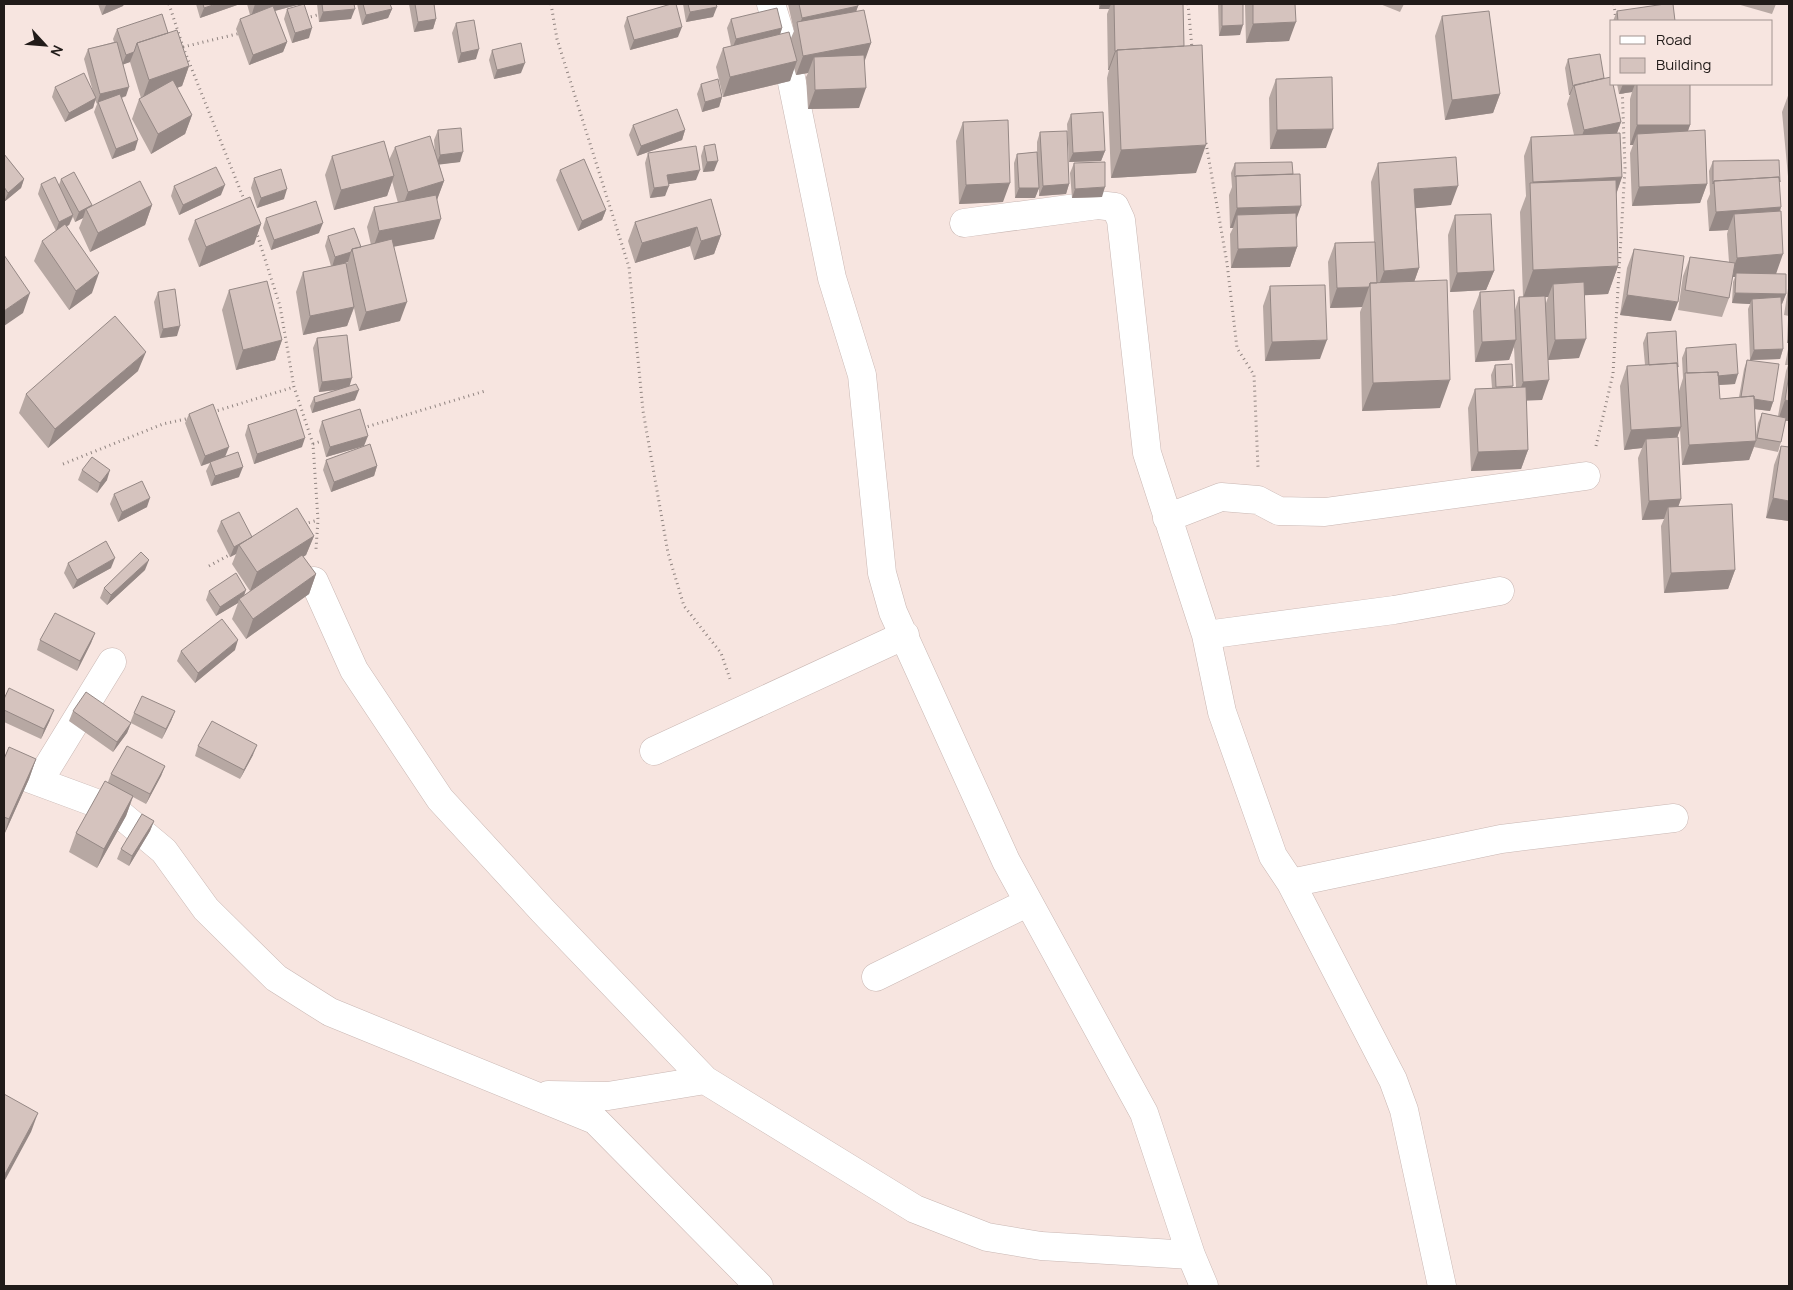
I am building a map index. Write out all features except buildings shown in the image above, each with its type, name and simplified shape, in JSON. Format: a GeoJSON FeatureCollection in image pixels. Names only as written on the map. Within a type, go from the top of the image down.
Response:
{"type":"FeatureCollection","features":[{"type":"Feature","properties":{"kind":"street"},"geometry":{"type":"LineString","coordinates":[[771,4],[786,53],[832,278],[862,375],[882,573],[893,612],[1006,861],[1027,903],[1117,1060],[1144,1113],[1191,1256],[1204,1286]]}},
{"type":"Feature","properties":{"kind":"street"},"geometry":{"type":"LineString","coordinates":[[964,223],[1098,205],[1115,207],[1121,220],[1147,453],[1206,635],[1222,712],[1273,856],[1291,883],[1396,1088],[1404,1110],[1442,1286]]}},
{"type":"Feature","properties":{"kind":"street"},"geometry":{"type":"LineString","coordinates":[[1168,518],[1221,497],[1258,500],[1279,510],[1325,512],[1586,476]]}},
{"type":"Feature","properties":{"kind":"street"},"geometry":{"type":"LineString","coordinates":[[314,581],[354,670],[440,799],[588,959],[705,1080],[915,1209],[986,1237],[1041,1246],[1191,1256]]}},
{"type":"Feature","properties":{"kind":"street"},"geometry":{"type":"LineString","coordinates":[[1206,635],[1394,610],[1500,591]]}},
{"type":"Feature","properties":{"kind":"street"},"geometry":{"type":"LineString","coordinates":[[654,751],[905,635]]}},
{"type":"Feature","properties":{"kind":"street"},"geometry":{"type":"LineString","coordinates":[[39,781],[112,662]]}},
{"type":"Feature","properties":{"kind":"street"},"geometry":{"type":"LineString","coordinates":[[4,769],[115,810],[164,850],[206,909],[276,978],[322,1007],[595,1120],[759,1286]]}},
{"type":"Feature","properties":{"kind":"street"},"geometry":{"type":"LineString","coordinates":[[1291,883],[1500,839],[1674,818]]}},
{"type":"Feature","properties":{"kind":"street"},"geometry":{"type":"LineString","coordinates":[[876,977],[1027,903]]}},
{"type":"Feature","properties":{"kind":"street"},"geometry":{"type":"LineString","coordinates":[[533,1094],[608,1096],[705,1080]]}},
{"type":"Feature","properties":{"kind":"path"},"geometry":{"type":"LineString","coordinates":[[169,4],[183,46],[247,207]]}},
{"type":"Feature","properties":{"kind":"path"},"geometry":{"type":"LineString","coordinates":[[551,4],[557,38],[628,267],[643,411],[668,553],[684,606],[721,653],[742,710]]}},
{"type":"Feature","properties":{"kind":"path"},"geometry":{"type":"LineString","coordinates":[[1188,4],[1193,52]]}},
{"type":"Feature","properties":{"kind":"path"},"geometry":{"type":"LineString","coordinates":[[1614,4],[1616,20]]}},
{"type":"Feature","properties":{"kind":"path"},"geometry":{"type":"LineString","coordinates":[[299,20],[328,13]]}},
{"type":"Feature","properties":{"kind":"path"},"geometry":{"type":"LineString","coordinates":[[183,46],[251,31]]}},
{"type":"Feature","properties":{"kind":"path"},"geometry":{"type":"LineString","coordinates":[[1586,476],[1601,432],[1613,374],[1625,168],[1622,85]]}},
{"type":"Feature","properties":{"kind":"path"},"geometry":{"type":"LineString","coordinates":[[1205,138],[1227,263],[1237,348],[1254,375],[1258,500]]}},
{"type":"Feature","properties":{"kind":"path"},"geometry":{"type":"LineString","coordinates":[[254,225],[280,306],[294,387],[312,444],[318,520],[314,581]]}},
{"type":"Feature","properties":{"kind":"path"},"geometry":{"type":"LineString","coordinates":[[206,414],[294,387]]}},
{"type":"Feature","properties":{"kind":"path"},"geometry":{"type":"LineString","coordinates":[[358,430],[485,391]]}},
{"type":"Feature","properties":{"kind":"path"},"geometry":{"type":"LineString","coordinates":[[63,464],[164,424],[197,416]]}},
{"type":"Feature","properties":{"kind":"path"},"geometry":{"type":"LineString","coordinates":[[312,444],[331,438]]}},
{"type":"Feature","properties":{"kind":"path"},"geometry":{"type":"LineString","coordinates":[[299,526],[318,520]]}},
{"type":"Feature","properties":{"kind":"path"},"geometry":{"type":"LineString","coordinates":[[209,566],[238,550]]}}]}
